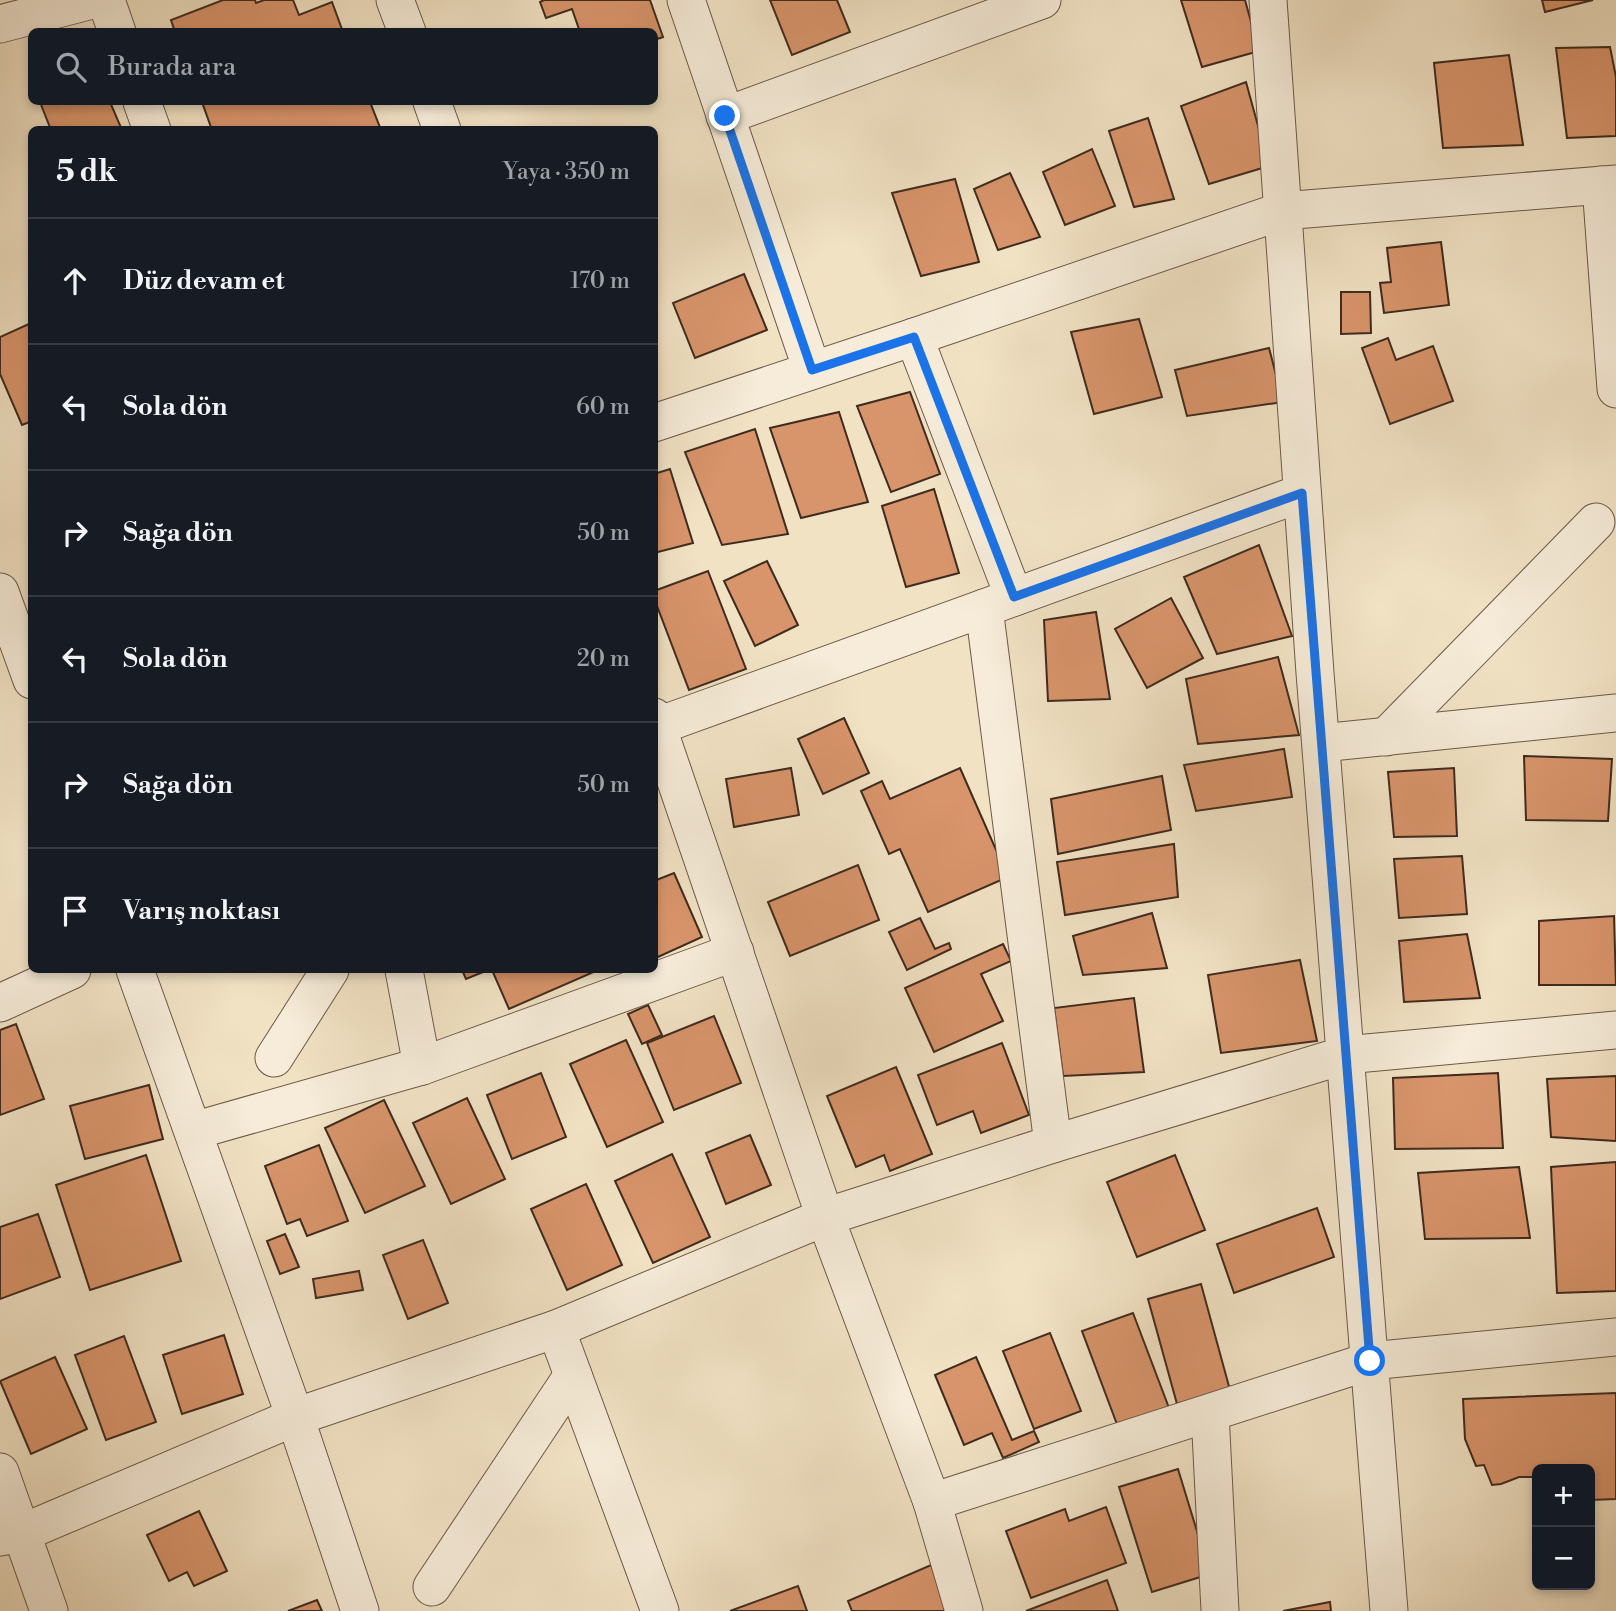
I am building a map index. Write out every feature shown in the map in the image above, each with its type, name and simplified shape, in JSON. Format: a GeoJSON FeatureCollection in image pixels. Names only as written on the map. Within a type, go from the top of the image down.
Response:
{"type":"FeatureCollection","features":[{"type":"Feature","properties":{"kind":"street"},"geometry":{"type":"LineString","coordinates":[[0,24],[92,0]]}},
{"type":"Feature","properties":{"kind":"street"},"geometry":{"type":"LineString","coordinates":[[106,0],[116,28]]}},
{"type":"Feature","properties":{"kind":"street"},"geometry":{"type":"LineString","coordinates":[[395,0],[406,28]]}},
{"type":"Feature","properties":{"kind":"street"},"geometry":{"type":"LineString","coordinates":[[686,0],[812,370]]}},
{"type":"Feature","properties":{"kind":"street"},"geometry":{"type":"LineString","coordinates":[[725,116],[1042,0]]}},
{"type":"Feature","properties":{"kind":"street"},"geometry":{"type":"LineString","coordinates":[[1268,0],[1302,493],[1389,1611]]}},
{"type":"Feature","properties":{"kind":"street"},"geometry":{"type":"LineString","coordinates":[[143,105],[151,126]]}},
{"type":"Feature","properties":{"kind":"street"},"geometry":{"type":"LineString","coordinates":[[433,105],[441,126]]}},
{"type":"Feature","properties":{"kind":"street"},"geometry":{"type":"LineString","coordinates":[[658,422],[1282,211],[1609,185],[1616,389]]}},
{"type":"Feature","properties":{"kind":"street"},"geometry":{"type":"LineString","coordinates":[[914,337],[999,603],[1053,1144]]}},
{"type":"Feature","properties":{"kind":"street"},"geometry":{"type":"LineString","coordinates":[[658,721],[999,603],[1302,493]]}},
{"type":"Feature","properties":{"kind":"street"},"geometry":{"type":"LineString","coordinates":[[1386,737],[1596,522]]}},
{"type":"Feature","properties":{"kind":"street"},"geometry":{"type":"LineString","coordinates":[[11,615],[28,668]]}},
{"type":"Feature","properties":{"kind":"street"},"geometry":{"type":"LineString","coordinates":[[1321,743],[1616,713]]}},
{"type":"Feature","properties":{"kind":"street"},"geometry":{"type":"LineString","coordinates":[[658,728],[825,1217],[932,1502],[964,1611]]}},
{"type":"Feature","properties":{"kind":"street"},"geometry":{"type":"LineString","coordinates":[[193,1132],[422,1066],[735,952]]}},
{"type":"Feature","properties":{"kind":"street"},"geometry":{"type":"LineString","coordinates":[[0,1003],[65,973]]}},
{"type":"Feature","properties":{"kind":"street"},"geometry":{"type":"LineString","coordinates":[[136,973],[295,1417],[360,1611]]}},
{"type":"Feature","properties":{"kind":"street"},"geometry":{"type":"LineString","coordinates":[[274,1058],[328,973]]}},
{"type":"Feature","properties":{"kind":"street"},"geometry":{"type":"LineString","coordinates":[[405,973],[422,1066]]}},
{"type":"Feature","properties":{"kind":"street"},"geometry":{"type":"LineString","coordinates":[[11,1535],[295,1417],[556,1329],[825,1217],[1053,1144],[1346,1055],[1616,1030]]}},
{"type":"Feature","properties":{"kind":"street"},"geometry":{"type":"LineString","coordinates":[[556,1329],[660,1611]]}},
{"type":"Feature","properties":{"kind":"street"},"geometry":{"type":"LineString","coordinates":[[932,1502],[1370,1361],[1616,1337]]}},
{"type":"Feature","properties":{"kind":"street"},"geometry":{"type":"LineString","coordinates":[[432,1587],[573,1375]]}},
{"type":"Feature","properties":{"kind":"street"},"geometry":{"type":"LineString","coordinates":[[1210,1413],[1220,1611]]}},
{"type":"Feature","properties":{"kind":"street"},"geometry":{"type":"LineString","coordinates":[[0,1472],[11,1535],[50,1611]]}},
{"type":"Feature","properties":{"kind":"building"},"geometry":{"type":"Polygon","coordinates":[[[223,0],[255,0],[256,3],[264,0],[293,0],[299,15],[332,2],[342,28],[174,28],[171,20],[223,0]]]}},
{"type":"Feature","properties":{"kind":"building"},"geometry":{"type":"Polygon","coordinates":[[[650,0],[663,37],[658,39],[658,28],[579,28],[572,9],[546,18],[540,2],[650,0]]]}},
{"type":"Feature","properties":{"kind":"building"},"geometry":{"type":"Polygon","coordinates":[[[770,0],[837,0],[850,32],[792,55],[770,0]]]}},
{"type":"Feature","properties":{"kind":"building"},"geometry":{"type":"Polygon","coordinates":[[[1181,0],[1245,0],[1259,51],[1202,67],[1181,0]]]}},
{"type":"Feature","properties":{"kind":"building"},"geometry":{"type":"Polygon","coordinates":[[[1542,0],[1593,0],[1545,12],[1542,0]]]}},
{"type":"Feature","properties":{"kind":"building"},"geometry":{"type":"Polygon","coordinates":[[[1610,47],[1616,77],[1616,136],[1567,138],[1556,48],[1610,47]]]}},
{"type":"Feature","properties":{"kind":"building"},"geometry":{"type":"Polygon","coordinates":[[[1509,55],[1523,145],[1443,148],[1434,63],[1509,55]]]}},
{"type":"Feature","properties":{"kind":"building"},"geometry":{"type":"Polygon","coordinates":[[[1246,82],[1269,166],[1209,184],[1181,106],[1246,82]]]}},
{"type":"Feature","properties":{"kind":"building"},"geometry":{"type":"Polygon","coordinates":[[[41,105],[111,105],[120,126],[49,126],[41,105]]]}},
{"type":"Feature","properties":{"kind":"building"},"geometry":{"type":"Polygon","coordinates":[[[203,105],[371,105],[379,126],[211,126],[203,105]]]}},
{"type":"Feature","properties":{"kind":"building"},"geometry":{"type":"Polygon","coordinates":[[[1148,118],[1174,199],[1134,207],[1109,131],[1148,118]]]}},
{"type":"Feature","properties":{"kind":"building"},"geometry":{"type":"Polygon","coordinates":[[[1092,149],[1115,206],[1065,225],[1043,172],[1092,149]]]}},
{"type":"Feature","properties":{"kind":"building"},"geometry":{"type":"Polygon","coordinates":[[[1010,173],[1040,237],[998,250],[974,189],[1010,173]]]}},
{"type":"Feature","properties":{"kind":"building"},"geometry":{"type":"Polygon","coordinates":[[[955,179],[979,262],[921,276],[892,193],[955,179]]]}},
{"type":"Feature","properties":{"kind":"building"},"geometry":{"type":"Polygon","coordinates":[[[1441,242],[1449,305],[1384,313],[1380,283],[1391,282],[1387,248],[1441,242]]]}},
{"type":"Feature","properties":{"kind":"building"},"geometry":{"type":"Polygon","coordinates":[[[744,274],[767,330],[695,358],[673,303],[744,274]]]}},
{"type":"Feature","properties":{"kind":"building"},"geometry":{"type":"Polygon","coordinates":[[[1341,292],[1370,292],[1371,333],[1341,334],[1341,292]]]}},
{"type":"Feature","properties":{"kind":"building"},"geometry":{"type":"Polygon","coordinates":[[[1139,319],[1162,397],[1094,414],[1071,332],[1139,319]]]}},
{"type":"Feature","properties":{"kind":"building"},"geometry":{"type":"Polygon","coordinates":[[[28,324],[28,423],[22,425],[0,374],[0,337],[28,324]]]}},
{"type":"Feature","properties":{"kind":"building"},"geometry":{"type":"Polygon","coordinates":[[[1388,338],[1396,360],[1433,346],[1453,401],[1390,424],[1362,348],[1388,338]]]}},
{"type":"Feature","properties":{"kind":"building"},"geometry":{"type":"Polygon","coordinates":[[[1269,348],[1283,402],[1187,416],[1175,370],[1269,348]]]}},
{"type":"Feature","properties":{"kind":"building"},"geometry":{"type":"Polygon","coordinates":[[[910,392],[940,474],[891,492],[857,406],[910,392]]]}},
{"type":"Feature","properties":{"kind":"building"},"geometry":{"type":"Polygon","coordinates":[[[839,412],[868,502],[801,518],[770,428],[839,412]]]}},
{"type":"Feature","properties":{"kind":"building"},"geometry":{"type":"Polygon","coordinates":[[[755,429],[788,534],[722,545],[685,452],[755,429]]]}},
{"type":"Feature","properties":{"kind":"building"},"geometry":{"type":"Polygon","coordinates":[[[670,469],[693,543],[658,552],[658,473],[670,469]]]}},
{"type":"Feature","properties":{"kind":"building"},"geometry":{"type":"Polygon","coordinates":[[[934,489],[959,573],[906,587],[882,506],[934,489]]]}},
{"type":"Feature","properties":{"kind":"building"},"geometry":{"type":"Polygon","coordinates":[[[1259,545],[1292,636],[1217,654],[1184,577],[1259,545]]]}},
{"type":"Feature","properties":{"kind":"building"},"geometry":{"type":"Polygon","coordinates":[[[767,561],[798,625],[755,646],[724,581],[767,561]]]}},
{"type":"Feature","properties":{"kind":"building"},"geometry":{"type":"Polygon","coordinates":[[[708,571],[746,669],[689,690],[658,609],[658,590],[708,571]]]}},
{"type":"Feature","properties":{"kind":"building"},"geometry":{"type":"Polygon","coordinates":[[[1171,598],[1203,658],[1147,688],[1115,629],[1171,598]]]}},
{"type":"Feature","properties":{"kind":"building"},"geometry":{"type":"Polygon","coordinates":[[[1096,612],[1110,699],[1048,701],[1044,620],[1096,612]]]}},
{"type":"Feature","properties":{"kind":"building"},"geometry":{"type":"Polygon","coordinates":[[[1278,657],[1299,735],[1198,744],[1186,679],[1278,657]]]}},
{"type":"Feature","properties":{"kind":"building"},"geometry":{"type":"Polygon","coordinates":[[[844,718],[869,773],[823,794],[798,739],[844,718]]]}},
{"type":"Feature","properties":{"kind":"building"},"geometry":{"type":"Polygon","coordinates":[[[1284,749],[1292,797],[1196,811],[1184,765],[1284,749]]]}},
{"type":"Feature","properties":{"kind":"building"},"geometry":{"type":"Polygon","coordinates":[[[1524,756],[1612,759],[1608,821],[1526,820],[1524,756]]]}},
{"type":"Feature","properties":{"kind":"building"},"geometry":{"type":"Polygon","coordinates":[[[791,768],[799,815],[734,827],[726,779],[791,768]]]}},
{"type":"Feature","properties":{"kind":"building"},"geometry":{"type":"Polygon","coordinates":[[[960,768],[1008,877],[928,912],[900,849],[889,854],[861,791],[882,781],[890,799],[960,768]]]}},
{"type":"Feature","properties":{"kind":"building"},"geometry":{"type":"Polygon","coordinates":[[[1454,768],[1457,836],[1394,837],[1388,772],[1454,768]]]}},
{"type":"Feature","properties":{"kind":"building"},"geometry":{"type":"Polygon","coordinates":[[[1162,776],[1171,830],[1058,854],[1051,799],[1162,776]]]}},
{"type":"Feature","properties":{"kind":"building"},"geometry":{"type":"Polygon","coordinates":[[[1174,844],[1178,897],[1065,915],[1057,862],[1174,844]]]}},
{"type":"Feature","properties":{"kind":"building"},"geometry":{"type":"Polygon","coordinates":[[[1462,856],[1467,914],[1399,918],[1394,859],[1462,856]]]}},
{"type":"Feature","properties":{"kind":"building"},"geometry":{"type":"Polygon","coordinates":[[[858,865],[879,920],[790,956],[768,902],[858,865]]]}},
{"type":"Feature","properties":{"kind":"building"},"geometry":{"type":"Polygon","coordinates":[[[674,873],[702,937],[658,957],[658,879],[674,873]]]}},
{"type":"Feature","properties":{"kind":"building"},"geometry":{"type":"Polygon","coordinates":[[[1152,913],[1167,968],[1083,975],[1073,936],[1152,913]]]}},
{"type":"Feature","properties":{"kind":"building"},"geometry":{"type":"Polygon","coordinates":[[[1614,916],[1616,985],[1539,985],[1539,921],[1614,916]]]}},
{"type":"Feature","properties":{"kind":"building"},"geometry":{"type":"Polygon","coordinates":[[[920,918],[935,949],[949,943],[951,949],[907,970],[889,932],[920,918]]]}},
{"type":"Feature","properties":{"kind":"building"},"geometry":{"type":"Polygon","coordinates":[[[1467,934],[1480,998],[1404,1002],[1399,941],[1467,934]]]}},
{"type":"Feature","properties":{"kind":"building"},"geometry":{"type":"Polygon","coordinates":[[[1003,944],[1011,961],[981,974],[1003,1021],[934,1052],[905,988],[1003,944]]]}},
{"type":"Feature","properties":{"kind":"building"},"geometry":{"type":"Polygon","coordinates":[[[1300,960],[1317,1041],[1221,1053],[1208,975],[1300,960]]]}},
{"type":"Feature","properties":{"kind":"building"},"geometry":{"type":"Polygon","coordinates":[[[463,973],[481,973],[466,979],[463,973]]]}},
{"type":"Feature","properties":{"kind":"building"},"geometry":{"type":"Polygon","coordinates":[[[493,973],[591,973],[509,1009],[493,973]]]}},
{"type":"Feature","properties":{"kind":"building"},"geometry":{"type":"Polygon","coordinates":[[[1134,998],[1144,1072],[1063,1076],[1054,1008],[1134,998]]]}},
{"type":"Feature","properties":{"kind":"building"},"geometry":{"type":"Polygon","coordinates":[[[648,1005],[662,1035],[642,1044],[628,1014],[648,1005]]]}},
{"type":"Feature","properties":{"kind":"building"},"geometry":{"type":"Polygon","coordinates":[[[714,1016],[741,1083],[674,1110],[647,1043],[714,1016]]]}},
{"type":"Feature","properties":{"kind":"building"},"geometry":{"type":"Polygon","coordinates":[[[16,1024],[44,1099],[0,1115],[0,1030],[16,1024]]]}},
{"type":"Feature","properties":{"kind":"building"},"geometry":{"type":"Polygon","coordinates":[[[626,1040],[663,1122],[607,1147],[570,1064],[626,1040]]]}},
{"type":"Feature","properties":{"kind":"building"},"geometry":{"type":"Polygon","coordinates":[[[1002,1043],[1029,1115],[981,1133],[973,1111],[937,1125],[918,1075],[1002,1043]]]}},
{"type":"Feature","properties":{"kind":"building"},"geometry":{"type":"Polygon","coordinates":[[[896,1067],[932,1154],[890,1171],[884,1155],[856,1167],[827,1096],[896,1067]]]}},
{"type":"Feature","properties":{"kind":"building"},"geometry":{"type":"Polygon","coordinates":[[[541,1073],[566,1137],[512,1159],[487,1095],[541,1073]]]}},
{"type":"Feature","properties":{"kind":"building"},"geometry":{"type":"Polygon","coordinates":[[[1498,1073],[1503,1148],[1395,1149],[1393,1078],[1498,1073]]]}},
{"type":"Feature","properties":{"kind":"building"},"geometry":{"type":"Polygon","coordinates":[[[1616,1076],[1616,1141],[1551,1137],[1547,1079],[1616,1076]]]}},
{"type":"Feature","properties":{"kind":"building"},"geometry":{"type":"Polygon","coordinates":[[[149,1085],[163,1139],[85,1159],[70,1106],[149,1085]]]}},
{"type":"Feature","properties":{"kind":"building"},"geometry":{"type":"Polygon","coordinates":[[[467,1098],[505,1179],[451,1204],[413,1123],[467,1098]]]}},
{"type":"Feature","properties":{"kind":"building"},"geometry":{"type":"Polygon","coordinates":[[[384,1100],[425,1186],[365,1213],[325,1128],[384,1100]]]}},
{"type":"Feature","properties":{"kind":"building"},"geometry":{"type":"Polygon","coordinates":[[[750,1135],[771,1185],[726,1204],[706,1153],[750,1135]]]}},
{"type":"Feature","properties":{"kind":"building"},"geometry":{"type":"Polygon","coordinates":[[[319,1145],[348,1221],[307,1236],[300,1219],[287,1224],[265,1166],[319,1145]]]}},
{"type":"Feature","properties":{"kind":"building"},"geometry":{"type":"Polygon","coordinates":[[[672,1154],[710,1237],[653,1263],[615,1181],[672,1154]]]}},
{"type":"Feature","properties":{"kind":"building"},"geometry":{"type":"Polygon","coordinates":[[[146,1155],[181,1261],[90,1290],[56,1185],[146,1155]]]}},
{"type":"Feature","properties":{"kind":"building"},"geometry":{"type":"Polygon","coordinates":[[[1175,1155],[1205,1230],[1137,1257],[1107,1182],[1175,1155]]]}},
{"type":"Feature","properties":{"kind":"building"},"geometry":{"type":"Polygon","coordinates":[[[1616,1162],[1616,1291],[1557,1293],[1551,1167],[1616,1162]]]}},
{"type":"Feature","properties":{"kind":"building"},"geometry":{"type":"Polygon","coordinates":[[[1519,1167],[1530,1238],[1425,1239],[1418,1173],[1519,1167]]]}},
{"type":"Feature","properties":{"kind":"building"},"geometry":{"type":"Polygon","coordinates":[[[586,1184],[622,1265],[567,1290],[531,1209],[586,1184]]]}},
{"type":"Feature","properties":{"kind":"building"},"geometry":{"type":"Polygon","coordinates":[[[1317,1208],[1334,1257],[1234,1293],[1217,1244],[1317,1208]]]}},
{"type":"Feature","properties":{"kind":"building"},"geometry":{"type":"Polygon","coordinates":[[[38,1214],[60,1277],[0,1299],[0,1227],[38,1214]]]}},
{"type":"Feature","properties":{"kind":"building"},"geometry":{"type":"Polygon","coordinates":[[[285,1234],[299,1267],[280,1274],[267,1241],[285,1234]]]}},
{"type":"Feature","properties":{"kind":"building"},"geometry":{"type":"Polygon","coordinates":[[[423,1240],[448,1303],[408,1319],[383,1255],[423,1240]]]}},
{"type":"Feature","properties":{"kind":"building"},"geometry":{"type":"Polygon","coordinates":[[[359,1271],[363,1290],[316,1298],[313,1279],[359,1271]]]}},
{"type":"Feature","properties":{"kind":"building"},"geometry":{"type":"Polygon","coordinates":[[[1201,1284],[1230,1390],[1177,1404],[1148,1299],[1201,1284]]]}},
{"type":"Feature","properties":{"kind":"building"},"geometry":{"type":"Polygon","coordinates":[[[1133,1313],[1169,1408],[1118,1427],[1082,1331],[1133,1313]]]}},
{"type":"Feature","properties":{"kind":"building"},"geometry":{"type":"Polygon","coordinates":[[[1050,1333],[1081,1411],[1034,1429],[1003,1351],[1050,1333]]]}},
{"type":"Feature","properties":{"kind":"building"},"geometry":{"type":"Polygon","coordinates":[[[224,1335],[243,1394],[182,1414],[163,1355],[224,1335]]]}},
{"type":"Feature","properties":{"kind":"building"},"geometry":{"type":"Polygon","coordinates":[[[124,1336],[156,1422],[106,1440],[75,1355],[124,1336]]]}},
{"type":"Feature","properties":{"kind":"building"},"geometry":{"type":"Polygon","coordinates":[[[55,1357],[87,1429],[31,1454],[0,1381],[55,1357]]]}},
{"type":"Feature","properties":{"kind":"building"},"geometry":{"type":"Polygon","coordinates":[[[976,1357],[1012,1440],[1034,1431],[1039,1442],[1003,1458],[992,1433],[964,1445],[935,1375],[976,1357]]]}},
{"type":"Feature","properties":{"kind":"building"},"geometry":{"type":"Polygon","coordinates":[[[1616,1393],[1616,1499],[1595,1500],[1595,1464],[1532,1464],[1532,1477],[1519,1477],[1492,1485],[1484,1465],[1476,1466],[1465,1439],[1463,1399],[1616,1393]]]}},
{"type":"Feature","properties":{"kind":"building"},"geometry":{"type":"Polygon","coordinates":[[[1178,1469],[1210,1574],[1152,1592],[1119,1487],[1178,1469]]]}},
{"type":"Feature","properties":{"kind":"building"},"geometry":{"type":"Polygon","coordinates":[[[1106,1507],[1126,1563],[1031,1598],[1006,1531],[1065,1509],[1069,1521],[1106,1507]]]}},
{"type":"Feature","properties":{"kind":"building"},"geometry":{"type":"Polygon","coordinates":[[[199,1511],[227,1571],[194,1586],[187,1572],[169,1581],[147,1535],[199,1511]]]}},
{"type":"Feature","properties":{"kind":"building"},"geometry":{"type":"Polygon","coordinates":[[[931,1565],[951,1611],[852,1611],[848,1601],[931,1565]]]}},
{"type":"Feature","properties":{"kind":"building"},"geometry":{"type":"Polygon","coordinates":[[[1107,1580],[1118,1611],[1026,1611],[1107,1580]]]}},
{"type":"Feature","properties":{"kind":"building"},"geometry":{"type":"Polygon","coordinates":[[[798,1586],[807,1611],[730,1611],[798,1586]]]}},
{"type":"Feature","properties":{"kind":"building"},"geometry":{"type":"Polygon","coordinates":[[[317,1600],[322,1611],[288,1611],[317,1600]]]}},
{"type":"Feature","properties":{"kind":"building"},"geometry":{"type":"Polygon","coordinates":[[[1330,1602],[1331,1611],[1283,1611],[1330,1602]]]}},
{"type":"Feature","properties":{"kind":"route"},"geometry":{"type":"LineString","coordinates":[[725,116],[812,370],[914,337],[1014,597],[1302,493],[1370,1361]]}}]}
